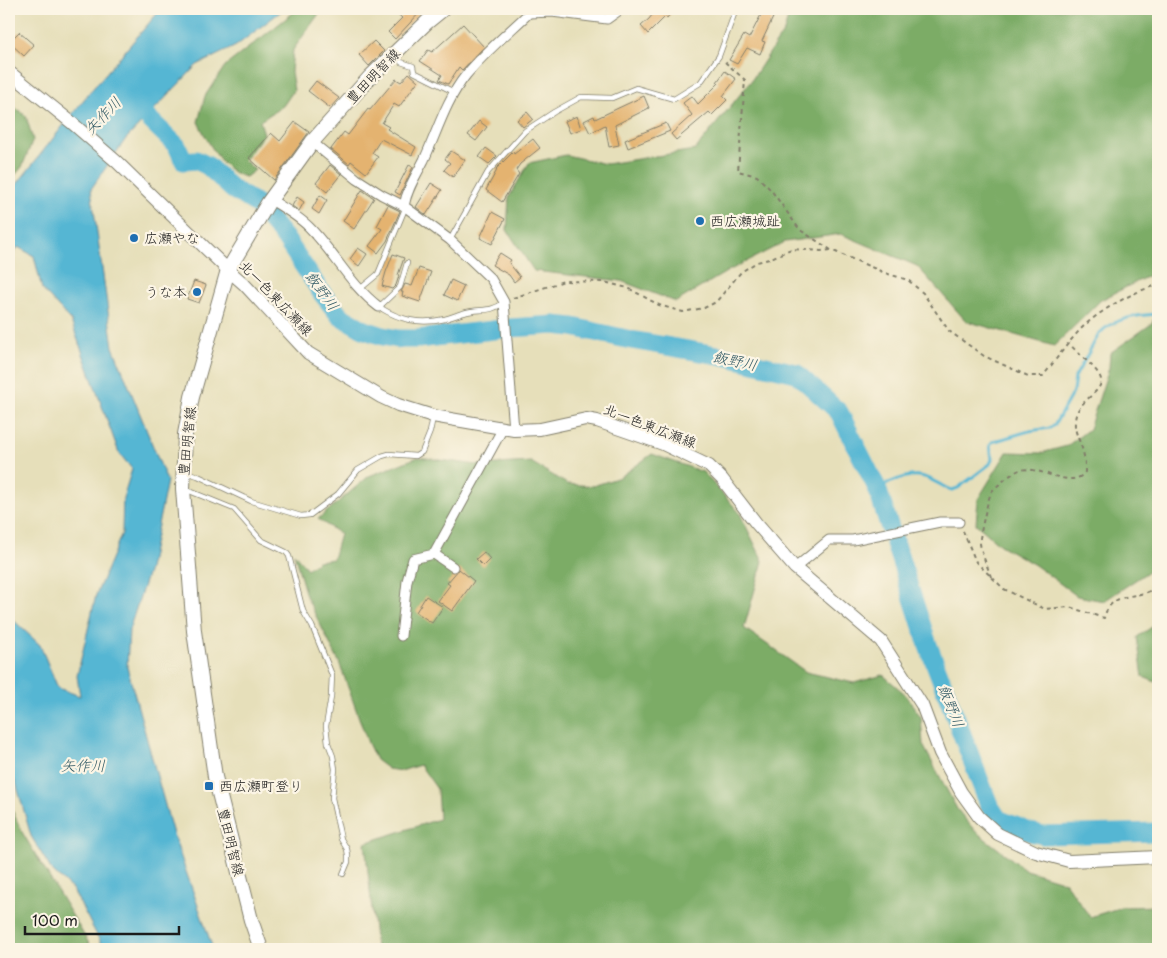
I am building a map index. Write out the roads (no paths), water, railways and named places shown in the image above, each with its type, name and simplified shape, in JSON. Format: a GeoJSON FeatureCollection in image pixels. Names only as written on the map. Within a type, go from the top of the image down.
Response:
{"type":"FeatureCollection","features":[{"type":"Feature","properties":{"kind":"main road","name":"豊田明智線"},"geometry":{"type":"LineString","coordinates":[[261,949],[251,920],[214,777],[194,631],[183,489],[185,434],[192,396],[228,270],[242,245],[312,142],[370,77],[443,9]]}},
{"type":"Feature","properties":{"kind":"main road","name":"北一色東広瀬線"},"geometry":{"type":"LineString","coordinates":[[9,72],[138,181],[244,284],[308,352],[381,397],[398,405],[433,416],[509,429],[540,429],[586,419],[597,420],[638,434],[709,466],[722,479],[756,523],[795,568],[881,641],[922,705],[940,753],[961,792],[979,817],[998,834],[1036,852],[1069,860],[1158,857]]}},
{"type":"Feature","properties":{"kind":"street"},"geometry":{"type":"LineString","coordinates":[[404,206],[407,193],[437,127],[466,76],[529,13],[552,12],[607,19],[621,9]]}},
{"type":"Feature","properties":{"kind":"street"},"geometry":{"type":"LineString","coordinates":[[312,142],[357,179],[404,206],[450,240],[491,279],[504,302],[506,313],[509,347],[509,429],[434,554],[413,559],[407,581],[400,636]]}},
{"type":"Feature","properties":{"kind":"street"},"geometry":{"type":"LineString","coordinates":[[270,202],[309,227],[336,263],[360,290],[379,307]]}},
{"type":"Feature","properties":{"kind":"street"},"geometry":{"type":"LineString","coordinates":[[795,568],[829,540],[853,540],[940,522],[959,522]]}},
{"type":"Feature","properties":{"kind":"street"},"geometry":{"type":"LineString","coordinates":[[434,554],[453,567]]}},
{"type":"Feature","properties":{"kind":"lane"},"geometry":{"type":"LineString","coordinates":[[450,240],[488,172],[525,130],[581,97],[612,98],[636,88],[674,99],[700,83],[719,56],[736,9]]}},
{"type":"Feature","properties":{"kind":"lane"},"geometry":{"type":"LineString","coordinates":[[394,54],[401,62],[413,66],[414,72],[455,93]]}},
{"type":"Feature","properties":{"kind":"lane"},"geometry":{"type":"LineString","coordinates":[[360,290],[378,274],[404,211],[404,206]]}},
{"type":"Feature","properties":{"kind":"lane"},"geometry":{"type":"LineString","coordinates":[[407,263],[400,287],[379,307],[391,315],[404,320],[425,322],[445,319],[465,312],[495,309],[504,302]]}},
{"type":"Feature","properties":{"kind":"lane"},"geometry":{"type":"LineString","coordinates":[[184,472],[198,476],[252,502],[301,516],[310,516],[338,494],[358,470],[382,456],[389,454],[416,456],[422,452],[430,432],[433,416]]}},
{"type":"Feature","properties":{"kind":"lane"},"geometry":{"type":"LineString","coordinates":[[183,489],[234,509],[261,540],[286,552],[289,556],[303,612],[312,626],[332,675],[331,697],[326,726],[328,743],[336,769],[332,798],[341,839],[348,855],[348,862],[343,874]]}},
{"type":"Feature","properties":{"kind":"water","name":"矢作川"},"geometry":{"type":"Polygon","coordinates":[[[161,9],[284,9],[236,46],[197,65],[125,140],[91,189],[113,347],[167,481],[149,569],[129,630],[127,667],[173,834],[213,949],[100,949],[101,943],[73,890],[52,871],[31,836],[16,783],[9,772],[9,616],[40,645],[58,688],[80,696],[77,676],[96,595],[122,533],[123,498],[132,469],[119,453],[71,321],[42,289],[34,256],[18,247],[9,259],[9,192],[89,93],[161,9]]]}},
{"type":"Feature","properties":{"kind":"waterway","name":"飯野川"},"geometry":{"type":"LineString","coordinates":[[132,98],[143,113],[177,146],[184,161],[196,160],[208,166],[232,189],[257,204],[285,238],[321,292],[340,316],[365,330],[398,339],[418,339],[510,328],[554,325],[723,356],[796,373],[839,412],[877,488],[928,645],[989,805],[998,819],[1030,832],[1043,835],[1158,832]]}},
{"type":"Feature","properties":{"kind":"waterway"},"geometry":{"type":"LineString","coordinates":[[877,488],[902,478],[915,476],[927,478],[952,490],[958,488],[990,464],[992,459],[990,445],[992,442],[1029,431],[1050,428],[1055,424],[1073,392],[1075,377],[1099,334],[1111,324],[1126,318],[1158,314]]}},
{"type":"Feature","properties":{"kind":"place","name":"西広瀬城趾"},"geometry":{"type":"Point","coordinates":[700,221]}},
{"type":"Feature","properties":{"kind":"place","name":"広瀬やな"},"geometry":{"type":"Point","coordinates":[134,238]}},
{"type":"Feature","properties":{"kind":"place","name":"うな本"},"geometry":{"type":"Point","coordinates":[197,292]}},
{"type":"Feature","properties":{"kind":"place","name":"西広瀬町登り"},"geometry":{"type":"Point","coordinates":[209,786]}}]}
